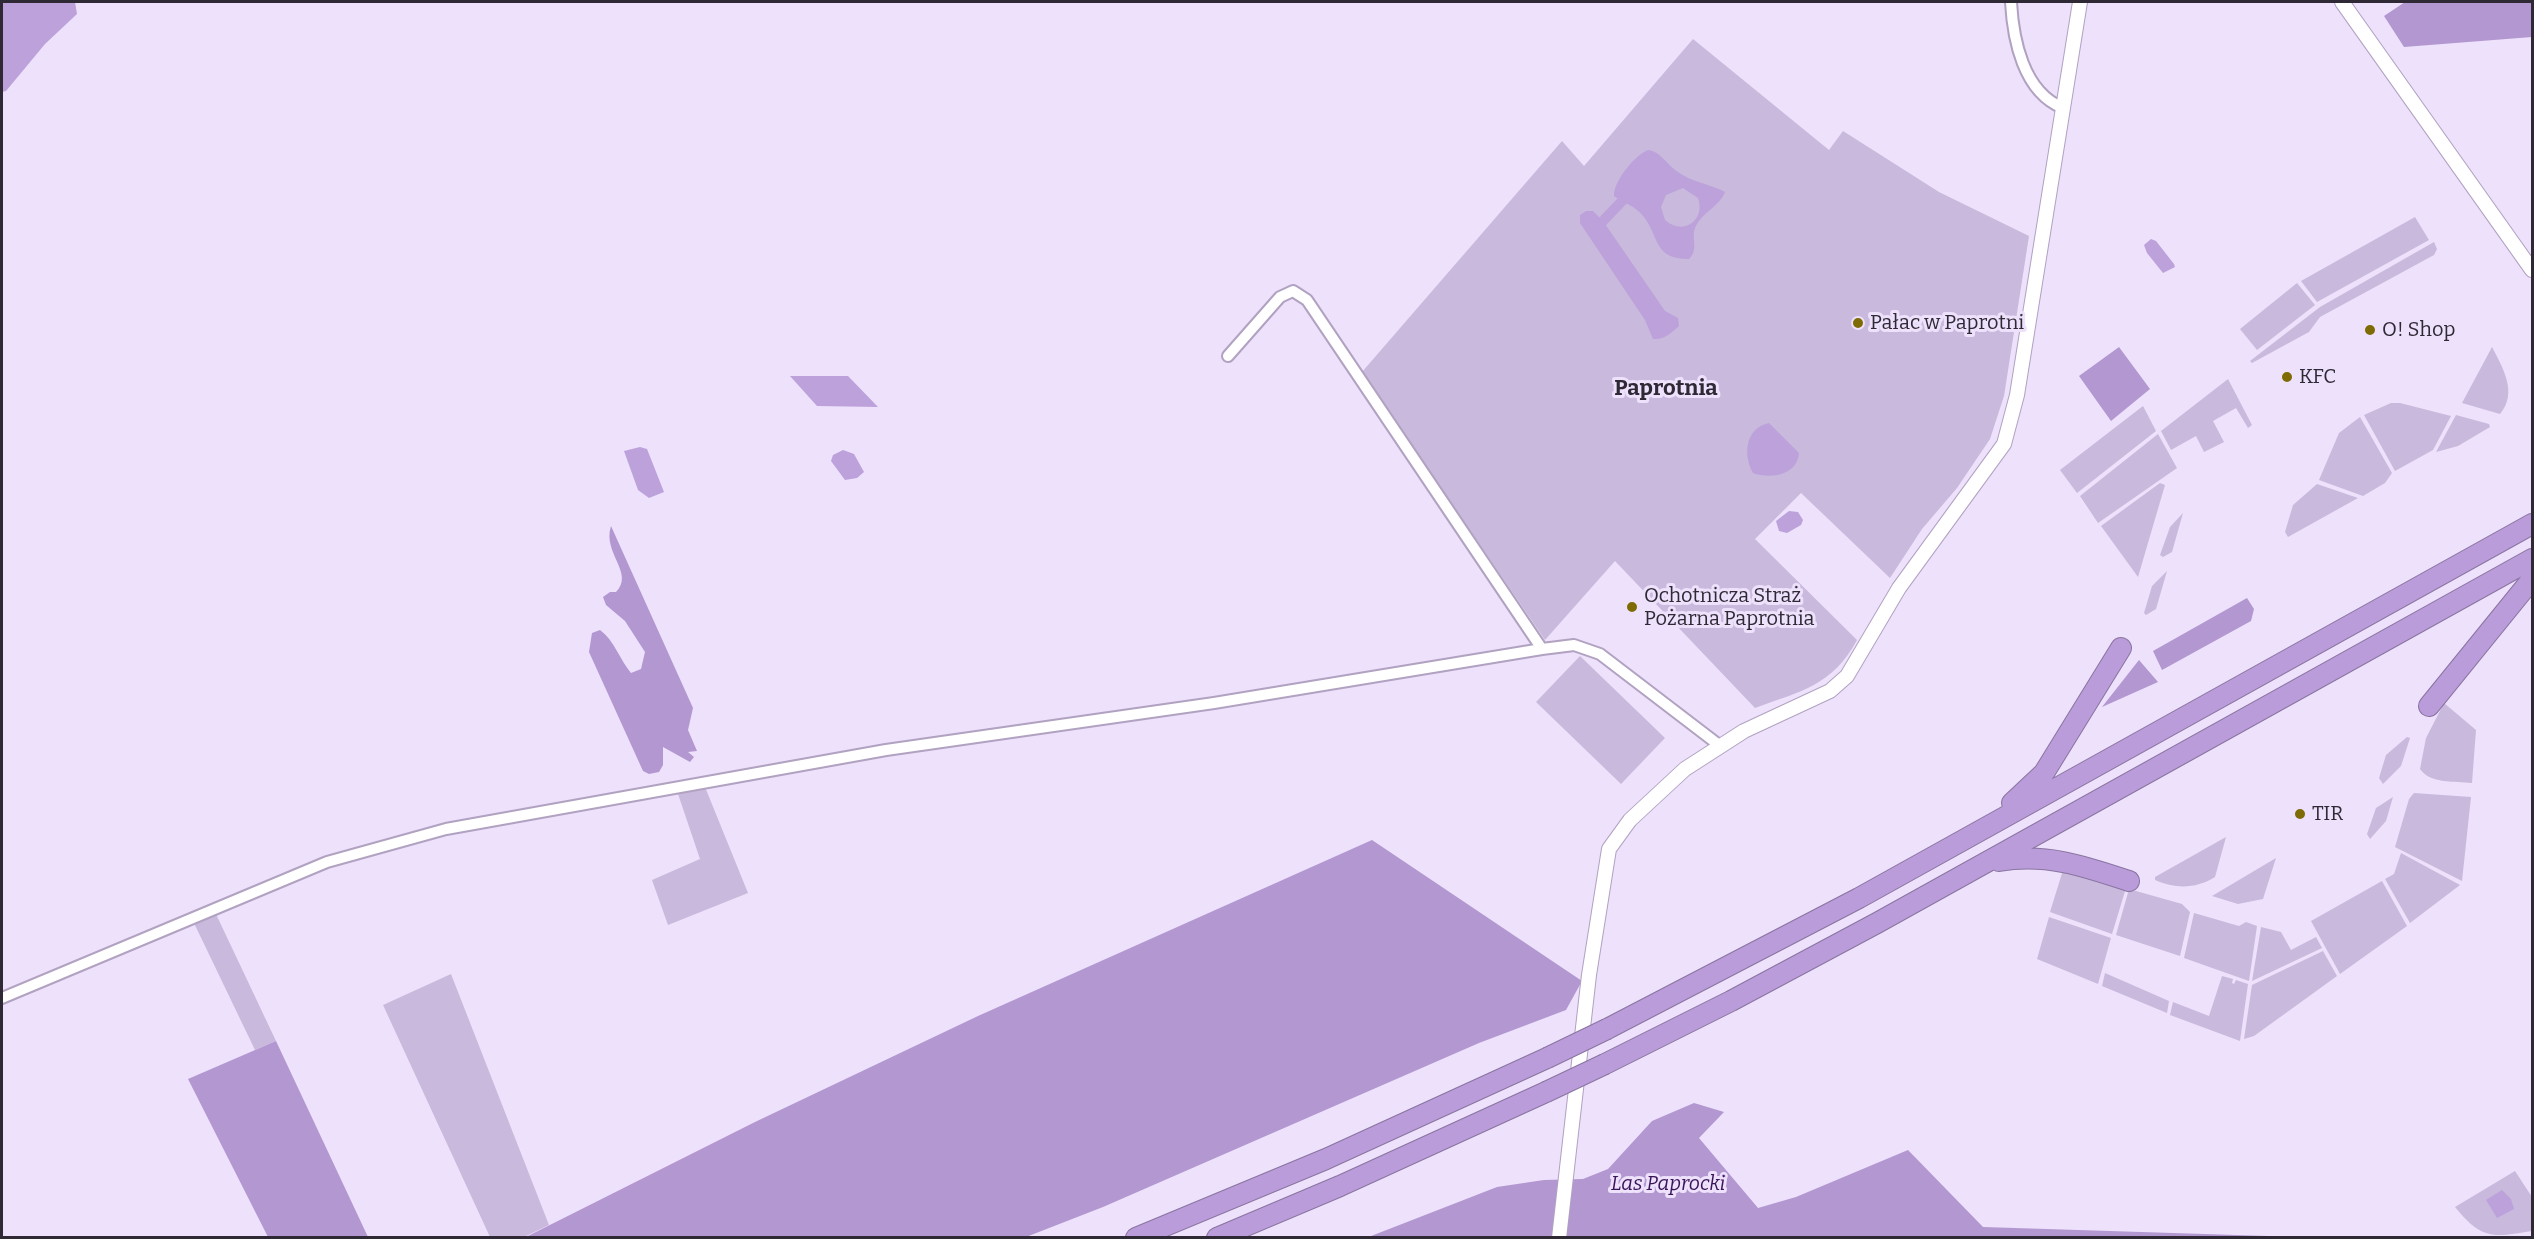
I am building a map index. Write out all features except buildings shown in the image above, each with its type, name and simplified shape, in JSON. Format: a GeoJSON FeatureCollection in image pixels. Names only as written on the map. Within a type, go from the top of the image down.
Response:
{"type":"FeatureCollection","features":[{"type":"Feature","properties":{"kind":"highway"},"geometry":{"type":"LineString","coordinates":[[1136,1238],[1336,1154],[1547,1058],[1780,941],[2532,524]]}},
{"type":"Feature","properties":{"kind":"highway"},"geometry":{"type":"LineString","coordinates":[[1217,1238],[1340,1186],[1546,1092],[1779,976],[2532,559]]}},
{"type":"Feature","properties":{"kind":"highway"},"geometry":{"type":"LineString","coordinates":[[2429,706],[2532,579]]}},
{"type":"Feature","properties":{"kind":"highway"},"geometry":{"type":"LineString","coordinates":[[1960,843],[2029,790],[2044,773],[2121,648]]}},
{"type":"Feature","properties":{"kind":"highway"},"geometry":{"type":"LineString","coordinates":[[1984,864],[2024,857],[2055,859],[2129,881]]}},
{"type":"Feature","properties":{"kind":"street"},"geometry":{"type":"LineString","coordinates":[[2011,2],[2012,30],[2024,66],[2046,97],[2063,108]]}},
{"type":"Feature","properties":{"kind":"street"},"geometry":{"type":"LineString","coordinates":[[1559,1238],[1589,975],[1609,849],[1630,820],[1660,790],[1719,745],[1819,697],[1847,676],[1899,588],[2004,444],[2017,395],[2080,2]]}},
{"type":"Feature","properties":{"kind":"street"},"geometry":{"type":"LineString","coordinates":[[2342,2],[2532,270]]}},
{"type":"Feature","properties":{"kind":"street"},"geometry":{"type":"LineString","coordinates":[[1228,356],[1280,297],[1293,291],[1307,300],[1542,649]]}},
{"type":"Feature","properties":{"kind":"street"},"geometry":{"type":"LineString","coordinates":[[2,998],[321,864],[446,829],[886,750],[1215,703],[1542,649],[1574,645],[1600,654],[1719,745]]}},
{"type":"Feature","properties":{"kind":"shaded area"},"geometry":{"type":"Polygon","coordinates":[[[2,2],[75,2],[77,14],[45,44],[6,91],[2,92],[2,2]]]}},
{"type":"Feature","properties":{"kind":"shaded area"},"geometry":{"type":"Polygon","coordinates":[[[1693,39],[1829,150],[1843,131],[1939,192],[2029,236],[2004,396],[1990,439],[1957,488],[1922,529],[1890,578],[1801,493],[1755,539],[1857,640],[1837,668],[1814,685],[1755,708],[1615,561],[1545,640],[1362,372],[1562,141],[1584,166],[1693,39]]]}},
{"type":"Feature","properties":{"kind":"shaded area"},"geometry":{"type":"Polygon","coordinates":[[[1653,151],[1681,174],[1725,192],[1719,202],[1698,222],[1694,232],[1694,252],[1689,259],[1669,256],[1664,252],[1644,217],[1633,207],[1614,196],[1621,176],[1644,152],[1653,151]],[[1683,188],[1666,195],[1661,207],[1665,220],[1678,227],[1691,224],[1699,213],[1698,198],[1683,188]]]}},
{"type":"Feature","properties":{"kind":"shaded area"},"geometry":{"type":"Polygon","coordinates":[[[1586,211],[1593,211],[1603,221],[1665,311],[1678,318],[1679,326],[1667,336],[1653,339],[1645,320],[1580,223],[1580,215],[1586,211]]]}},
{"type":"Feature","properties":{"kind":"shaded area"},"geometry":{"type":"Polygon","coordinates":[[[2415,217],[2429,240],[2317,302],[2301,281],[2415,217]]]}},
{"type":"Feature","properties":{"kind":"shaded area"},"geometry":{"type":"Polygon","coordinates":[[[2151,239],[2156,241],[2175,267],[2163,273],[2147,253],[2144,245],[2151,239]]]}},
{"type":"Feature","properties":{"kind":"shaded area"},"geometry":{"type":"Polygon","coordinates":[[[2434,242],[2437,249],[2434,255],[2320,317],[2309,332],[2252,363],[2250,361],[2320,307],[2434,242]]]}},
{"type":"Feature","properties":{"kind":"shaded area"},"geometry":{"type":"Polygon","coordinates":[[[2297,283],[2315,305],[2257,350],[2240,329],[2297,283]]]}},
{"type":"Feature","properties":{"kind":"shaded area"},"geometry":{"type":"Polygon","coordinates":[[[2492,347],[2507,380],[2508,398],[2500,414],[2462,403],[2492,347]]]}},
{"type":"Feature","properties":{"kind":"shaded area"},"geometry":{"type":"Polygon","coordinates":[[[790,376],[848,376],[878,407],[817,406],[790,376]]]}},
{"type":"Feature","properties":{"kind":"shaded area"},"geometry":{"type":"Polygon","coordinates":[[[2228,379],[2252,425],[2248,428],[2236,408],[2213,421],[2224,442],[2204,452],[2196,436],[2171,450],[2161,431],[2228,379]]]}},
{"type":"Feature","properties":{"kind":"shaded area"},"geometry":{"type":"Polygon","coordinates":[[[2391,403],[2400,403],[2451,416],[2433,450],[2395,471],[2364,415],[2391,403]]]}},
{"type":"Feature","properties":{"kind":"shaded area"},"geometry":{"type":"Polygon","coordinates":[[[2143,406],[2156,431],[2077,493],[2060,470],[2143,406]]]}},
{"type":"Feature","properties":{"kind":"shaded area"},"geometry":{"type":"Polygon","coordinates":[[[2456,415],[2489,424],[2490,427],[2458,446],[2436,452],[2456,415]]]}},
{"type":"Feature","properties":{"kind":"shaded area"},"geometry":{"type":"Polygon","coordinates":[[[2360,417],[2392,473],[2385,483],[2363,496],[2319,480],[2339,433],[2360,417]]]}},
{"type":"Feature","properties":{"kind":"shaded area"},"geometry":{"type":"Polygon","coordinates":[[[1769,423],[1799,453],[1797,461],[1788,471],[1767,476],[1753,473],[1747,451],[1748,443],[1755,430],[1769,423]]]}},
{"type":"Feature","properties":{"kind":"shaded area"},"geometry":{"type":"Polygon","coordinates":[[[2158,434],[2177,468],[2098,523],[2080,496],[2158,434]]]}},
{"type":"Feature","properties":{"kind":"shaded area"},"geometry":{"type":"Polygon","coordinates":[[[640,447],[647,449],[664,492],[649,498],[638,490],[624,451],[640,447]]]}},
{"type":"Feature","properties":{"kind":"shaded area"},"geometry":{"type":"Polygon","coordinates":[[[843,450],[854,454],[864,472],[857,478],[845,480],[831,461],[833,455],[843,450]]]}},
{"type":"Feature","properties":{"kind":"shaded area"},"geometry":{"type":"Polygon","coordinates":[[[2160,483],[2165,485],[2138,577],[2101,526],[2160,483]]]}},
{"type":"Feature","properties":{"kind":"shaded area"},"geometry":{"type":"Polygon","coordinates":[[[2317,484],[2358,498],[2288,537],[2285,532],[2293,505],[2317,484]]]}},
{"type":"Feature","properties":{"kind":"shaded area"},"geometry":{"type":"Polygon","coordinates":[[[1789,511],[1798,512],[1803,520],[1801,525],[1787,533],[1779,531],[1776,521],[1789,511]]]}},
{"type":"Feature","properties":{"kind":"shaded area"},"geometry":{"type":"Polygon","coordinates":[[[2183,513],[2172,552],[2163,557],[2160,555],[2170,527],[2183,513]]]}},
{"type":"Feature","properties":{"kind":"shaded area"},"geometry":{"type":"Polygon","coordinates":[[[2167,571],[2156,609],[2146,615],[2144,613],[2152,586],[2167,571]]]}},
{"type":"Feature","properties":{"kind":"shaded area"},"geometry":{"type":"Polygon","coordinates":[[[1580,656],[1665,738],[1621,784],[1536,702],[1580,656]]]}},
{"type":"Feature","properties":{"kind":"shaded area"},"geometry":{"type":"Polygon","coordinates":[[[2444,703],[2476,730],[2472,783],[2436,779],[2424,774],[2420,769],[2426,738],[2444,703]]]}},
{"type":"Feature","properties":{"kind":"shaded area"},"geometry":{"type":"Polygon","coordinates":[[[2407,737],[2410,738],[2401,766],[2383,784],[2379,778],[2386,755],[2407,737]]]}},
{"type":"Feature","properties":{"kind":"shaded area"},"geometry":{"type":"Polygon","coordinates":[[[705,787],[748,893],[668,925],[652,880],[700,859],[677,791],[705,787]]]}},
{"type":"Feature","properties":{"kind":"shaded area"},"geometry":{"type":"Polygon","coordinates":[[[2414,793],[2471,797],[2462,881],[2395,847],[2409,799],[2414,793]]]}},
{"type":"Feature","properties":{"kind":"shaded area"},"geometry":{"type":"Polygon","coordinates":[[[2393,797],[2386,821],[2370,839],[2367,834],[2376,808],[2393,797]]]}},
{"type":"Feature","properties":{"kind":"shaded area"},"geometry":{"type":"Polygon","coordinates":[[[2226,837],[2215,877],[2193,886],[2170,885],[2155,880],[2155,877],[2226,837]]]}},
{"type":"Feature","properties":{"kind":"shaded area"},"geometry":{"type":"Polygon","coordinates":[[[2401,853],[2460,885],[2410,923],[2385,879],[2394,874],[2401,853]]]}},
{"type":"Feature","properties":{"kind":"shaded area"},"geometry":{"type":"Polygon","coordinates":[[[2276,858],[2263,899],[2238,904],[2212,896],[2276,858]]]}},
{"type":"Feature","properties":{"kind":"shaded area"},"geometry":{"type":"Polygon","coordinates":[[[2063,870],[2126,888],[2112,934],[2050,912],[2063,870]]]}},
{"type":"Feature","properties":{"kind":"shaded area"},"geometry":{"type":"Polygon","coordinates":[[[2382,881],[2407,926],[2340,974],[2311,921],[2382,881]]]}},
{"type":"Feature","properties":{"kind":"shaded area"},"geometry":{"type":"Polygon","coordinates":[[[2129,889],[2182,904],[2190,912],[2180,956],[2116,935],[2129,889]]]}},
{"type":"Feature","properties":{"kind":"shaded area"},"geometry":{"type":"Polygon","coordinates":[[[215,912],[276,1041],[255,1050],[193,921],[215,912]]]}},
{"type":"Feature","properties":{"kind":"shaded area"},"geometry":{"type":"Polygon","coordinates":[[[2194,913],[2239,926],[2246,922],[2257,926],[2249,981],[2184,958],[2194,913]]]}},
{"type":"Feature","properties":{"kind":"shaded area"},"geometry":{"type":"Polygon","coordinates":[[[2049,917],[2111,938],[2098,984],[2037,959],[2049,917]]]}},
{"type":"Feature","properties":{"kind":"shaded area"},"geometry":{"type":"Polygon","coordinates":[[[2261,927],[2281,932],[2291,950],[2316,937],[2322,948],[2252,981],[2261,927]]]}},
{"type":"Feature","properties":{"kind":"shaded area"},"geometry":{"type":"Polygon","coordinates":[[[2323,951],[2337,976],[2254,1036],[2244,1039],[2252,985],[2323,951]]]}},
{"type":"Feature","properties":{"kind":"shaded area"},"geometry":{"type":"Polygon","coordinates":[[[2105,973],[2169,1001],[2167,1013],[2102,986],[2105,973]]]}},
{"type":"Feature","properties":{"kind":"shaded area"},"geometry":{"type":"Polygon","coordinates":[[[451,974],[549,1225],[524,1237],[490,1237],[383,1005],[451,974]]]}},
{"type":"Feature","properties":{"kind":"shaded area"},"geometry":{"type":"Polygon","coordinates":[[[2222,976],[2233,979],[2234,984],[2236,980],[2248,984],[2240,1041],[2170,1015],[2173,1002],[2209,1016],[2222,976]]]}},
{"type":"Feature","properties":{"kind":"shaded area"},"geometry":{"type":"Polygon","coordinates":[[[2515,1171],[2532,1197],[2532,1231],[2507,1235],[2488,1234],[2472,1225],[2455,1207],[2515,1171]]]}},
{"type":"Feature","properties":{"kind":"shaded area"},"geometry":{"type":"Polygon","coordinates":[[[2502,1190],[2511,1199],[2514,1209],[2497,1218],[2486,1200],[2502,1190]]]}},
{"type":"Feature","properties":{"kind":"green space"},"geometry":{"type":"Polygon","coordinates":[[[2405,2],[2532,2],[2532,37],[2404,47],[2384,16],[2405,2]]]}},
{"type":"Feature","properties":{"kind":"green space"},"geometry":{"type":"Polygon","coordinates":[[[2119,347],[2150,389],[2111,421],[2079,376],[2119,347]]]}},
{"type":"Feature","properties":{"kind":"green space"},"geometry":{"type":"Polygon","coordinates":[[[611,526],[693,708],[688,730],[697,751],[688,752],[694,757],[690,762],[663,747],[663,765],[659,772],[649,774],[643,771],[589,652],[592,633],[600,630],[609,639],[631,673],[641,669],[645,652],[625,621],[606,605],[603,597],[610,592],[616,592],[621,585],[622,577],[609,536],[611,526]]]}},
{"type":"Feature","properties":{"kind":"green space"},"geometry":{"type":"Polygon","coordinates":[[[2247,598],[2254,609],[2251,621],[2162,670],[2153,651],[2247,598]]]}},
{"type":"Feature","properties":{"kind":"green space"},"geometry":{"type":"Polygon","coordinates":[[[2139,660],[2158,682],[2102,707],[2139,660]]]}},
{"type":"Feature","properties":{"kind":"green space"},"geometry":{"type":"Polygon","coordinates":[[[1372,840],[1582,981],[1566,1010],[1479,1043],[1103,1207],[1026,1237],[524,1238],[755,1122],[978,1016],[1372,840]]]}},
{"type":"Feature","properties":{"kind":"green space"},"geometry":{"type":"Polygon","coordinates":[[[276,1041],[368,1237],[268,1237],[188,1079],[276,1041]]]}},
{"type":"Feature","properties":{"kind":"green space","name":"Las Paprocki"},"geometry":{"type":"Polygon","coordinates":[[[1694,1103],[1724,1112],[1699,1138],[1758,1208],[1796,1197],[1908,1150],[1983,1227],[2299,1237],[1366,1238],[1497,1187],[1544,1180],[1583,1179],[1608,1169],[1652,1121],[1694,1103]]]}},
{"type":"Feature","properties":{"kind":"waterway"},"geometry":{"type":"LineString","coordinates":[[1603,221],[1624,199]]}},
{"type":"Feature","properties":{"kind":"place","name":"Pałac w Paprotni"},"geometry":{"type":"Point","coordinates":[1858,323]}},
{"type":"Feature","properties":{"kind":"place","name":"O! Shop"},"geometry":{"type":"Point","coordinates":[2370,330]}},
{"type":"Feature","properties":{"kind":"place","name":"KFC"},"geometry":{"type":"Point","coordinates":[2287,377]}},
{"type":"Feature","properties":{"kind":"place","name":"Ochotnicza Straż Pożarna Paprotnia"},"geometry":{"type":"Point","coordinates":[1632,607]}},
{"type":"Feature","properties":{"kind":"place","name":"TIR"},"geometry":{"type":"Point","coordinates":[2300,814]}},
{"type":"Feature","properties":{"kind":"district","name":"Paprotnia"},"geometry":{"type":"Point","coordinates":[1666,389]}}]}
